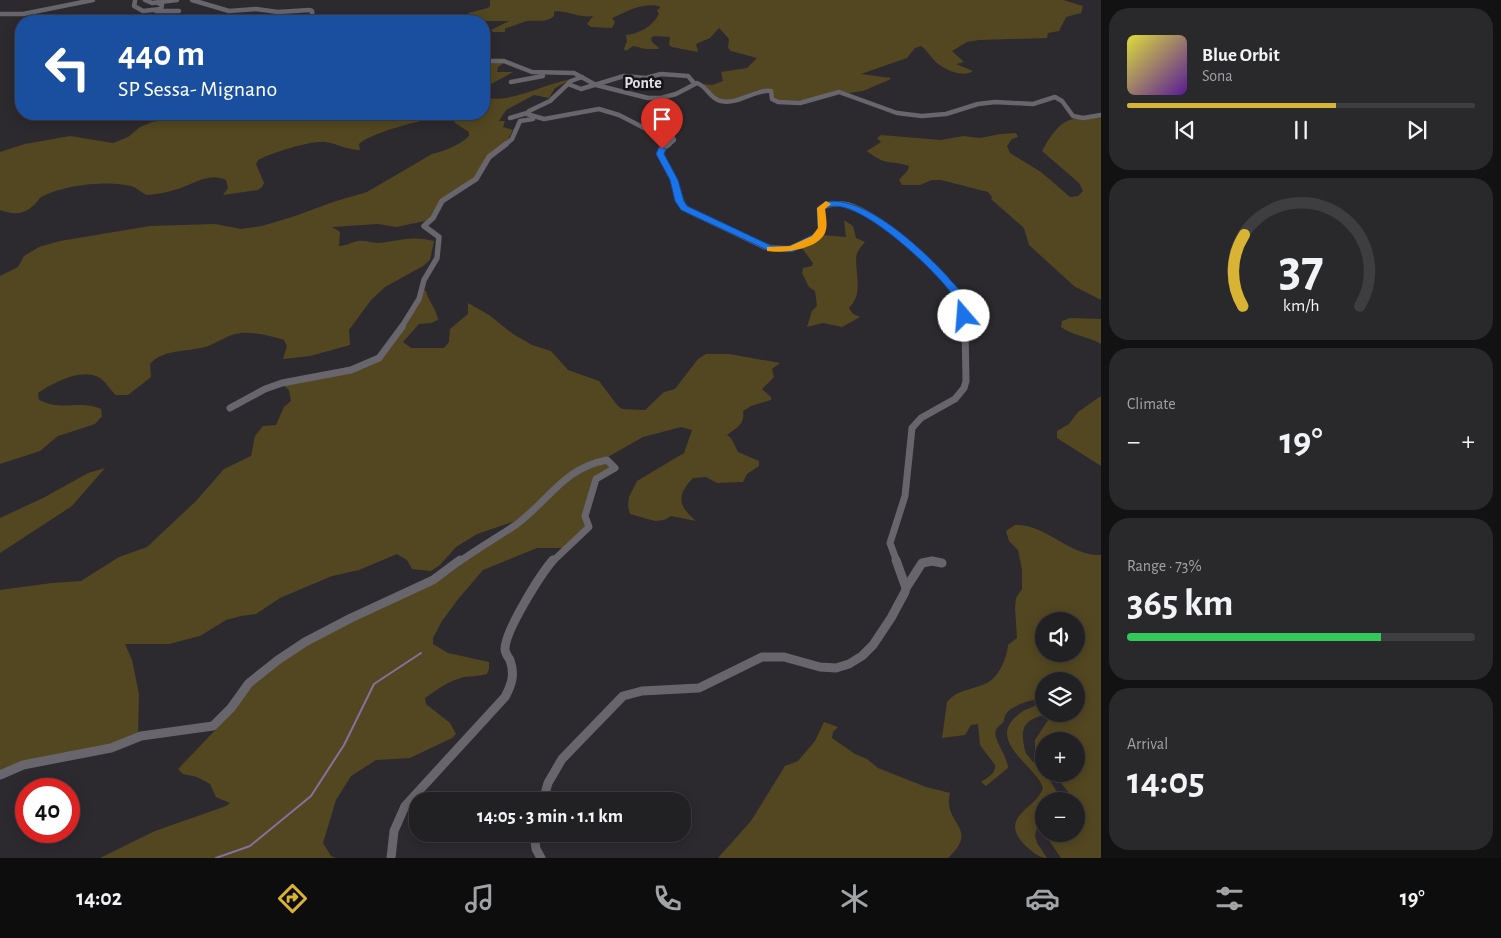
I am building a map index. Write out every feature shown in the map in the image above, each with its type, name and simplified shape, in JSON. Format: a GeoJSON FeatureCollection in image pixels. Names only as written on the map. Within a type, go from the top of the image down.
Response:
{"type":"FeatureCollection","features":[{"type":"Feature","properties":{"kind":"street"},"geometry":{"type":"LineString","coordinates":[[0,14],[23,14],[93,0]]}},
{"type":"Feature","properties":{"kind":"street"},"geometry":{"type":"LineString","coordinates":[[145,0],[149,3],[161,4],[162,8],[153,11]]}},
{"type":"Feature","properties":{"kind":"street"},"geometry":{"type":"LineString","coordinates":[[177,0],[150,5],[135,1],[133,5],[143,11],[180,11]]}},
{"type":"Feature","properties":{"kind":"street"},"geometry":{"type":"LineString","coordinates":[[192,0],[229,11],[256,9],[278,12],[306,10],[312,11],[311,15]]}},
{"type":"Feature","properties":{"kind":"street"},"geometry":{"type":"LineString","coordinates":[[137,9],[138,14]]}},
{"type":"Feature","properties":{"kind":"street"},"geometry":{"type":"LineString","coordinates":[[490,61],[504,61],[532,72],[568,73],[582,77],[596,85],[642,97],[656,98],[681,92],[694,83],[702,84],[714,98],[720,101],[737,100],[764,89],[771,91],[774,101],[794,103],[808,102],[839,92],[907,116],[946,114],[978,104],[995,102],[1034,104],[1055,97],[1064,101],[1070,113],[1077,117],[1101,114]]}},
{"type":"Feature","properties":{"kind":"street"},"geometry":{"type":"LineString","coordinates":[[511,82],[568,73]]}},
{"type":"Feature","properties":{"kind":"street"},"geometry":{"type":"LineString","coordinates":[[568,84],[581,89],[624,76],[646,78],[661,74],[688,76],[694,83]]}},
{"type":"Feature","properties":{"kind":"street"},"geometry":{"type":"LineString","coordinates":[[510,118],[527,113],[550,101],[568,84],[582,77]]}},
{"type":"Feature","properties":{"kind":"street"},"geometry":{"type":"LineString","coordinates":[[230,408],[265,389],[282,383],[350,370],[368,364],[383,355],[419,299],[424,280],[437,258],[439,237],[424,226],[433,218],[442,201],[476,179],[489,157],[512,139],[520,122],[543,117],[602,110],[649,130],[672,136],[674,140],[660,152],[674,180],[682,206],[770,248],[792,249],[816,238],[820,234],[822,228],[821,208],[824,205],[836,203],[850,206],[872,217],[905,240],[928,261],[957,294],[962,306],[965,329],[966,381],[964,388],[955,399],[921,418],[912,428],[904,496],[890,536],[892,550],[906,588]]}},
{"type":"Feature","properties":{"kind":"street"},"geometry":{"type":"LineString","coordinates":[[527,113],[532,116],[543,117]]}},
{"type":"Feature","properties":{"kind":"street"},"geometry":{"type":"LineString","coordinates":[[0,775],[23,765],[112,748],[141,736],[213,726],[231,708],[249,683],[292,651],[352,618],[433,580],[468,554],[518,523],[576,470],[590,463],[607,460],[615,468],[596,479],[593,484],[590,502],[584,516],[589,527],[553,559],[514,623],[505,650],[515,678],[510,688],[499,703],[405,806],[397,819],[391,845],[391,858]]}},
{"type":"Feature","properties":{"kind":"street"},"geometry":{"type":"LineString","coordinates":[[546,792],[548,783],[562,759],[624,696],[633,691],[649,689],[699,688],[710,684],[737,667],[759,658],[782,657],[821,668],[833,669],[853,663],[866,652],[884,628],[922,563],[942,562]]}},
{"type":"Feature","properties":{"kind":"street"},"geometry":{"type":"LineString","coordinates":[[535,842],[536,849],[541,858]]}},
{"type":"Feature","properties":{"kind":"shaded area"},"geometry":{"type":"Polygon","coordinates":[[[490,0],[1063,0],[1083,6],[1081,13],[1066,17],[1059,31],[1048,33],[1047,38],[979,40],[967,42],[952,51],[964,62],[956,64],[973,71],[969,73],[955,72],[940,66],[921,46],[915,48],[907,58],[861,74],[891,78],[863,91],[849,93],[834,91],[805,101],[774,100],[768,89],[765,89],[727,101],[713,94],[704,84],[712,85],[723,81],[721,72],[747,68],[757,58],[731,51],[728,48],[729,39],[719,28],[710,38],[696,44],[698,52],[672,47],[669,45],[670,37],[654,36],[651,38],[652,42],[658,49],[633,46],[626,51],[624,49],[627,41],[626,35],[641,31],[649,26],[659,14],[657,10],[660,8],[659,6],[652,5],[629,10],[612,18],[615,22],[612,28],[591,27],[587,24],[593,16],[557,11],[548,20],[527,21],[505,28],[505,32],[493,32],[491,30],[509,21],[490,21],[490,15],[471,15],[468,13],[490,6],[490,0]]]}},
{"type":"Feature","properties":{"kind":"shaded area"},"geometry":{"type":"Polygon","coordinates":[[[490,62],[504,63],[498,67],[497,72],[513,72],[491,84],[490,62]]]}},
{"type":"Feature","properties":{"kind":"shaded area"},"geometry":{"type":"Polygon","coordinates":[[[572,79],[555,88],[549,98],[534,95],[506,110],[499,121],[505,121],[503,127],[513,130],[506,143],[495,150],[474,179],[439,202],[430,220],[396,227],[378,224],[332,227],[340,232],[339,246],[360,241],[378,243],[412,238],[434,241],[430,260],[423,266],[385,287],[371,300],[349,330],[350,345],[310,356],[283,359],[287,346],[284,340],[257,334],[241,333],[232,335],[205,347],[168,353],[155,359],[150,364],[151,377],[128,395],[116,395],[100,378],[93,375],[76,375],[51,385],[38,393],[39,400],[56,405],[93,406],[101,409],[102,416],[95,424],[58,436],[40,451],[0,464],[0,276],[18,267],[24,256],[39,247],[60,241],[150,226],[215,224],[241,229],[262,226],[295,216],[367,192],[432,154],[457,145],[469,136],[469,132],[455,123],[454,120],[490,120],[490,99],[517,96],[572,79]]]}},
{"type":"Feature","properties":{"kind":"shaded area"},"geometry":{"type":"Polygon","coordinates":[[[1101,117],[1101,300],[1074,286],[1029,245],[1024,228],[991,199],[992,197],[988,192],[941,180],[932,180],[920,185],[902,185],[899,180],[908,170],[909,166],[884,161],[867,151],[881,142],[877,138],[881,135],[941,140],[963,136],[980,138],[1016,133],[1018,137],[1012,139],[1007,146],[1010,153],[1041,172],[1070,197],[1078,196],[1083,191],[1079,183],[1042,151],[1058,127],[1068,121],[1101,117]]]}},
{"type":"Feature","properties":{"kind":"shaded area"},"geometry":{"type":"Polygon","coordinates":[[[163,120],[428,120],[389,130],[366,139],[359,144],[360,150],[319,142],[272,154],[258,160],[256,164],[264,183],[258,190],[223,195],[228,188],[226,180],[213,177],[171,191],[147,195],[133,187],[111,183],[74,186],[52,192],[42,197],[27,210],[19,213],[0,210],[0,152],[25,144],[70,136],[113,143],[128,137],[140,127],[163,120]]]}},
{"type":"Feature","properties":{"kind":"shaded area"},"geometry":{"type":"Polygon","coordinates":[[[844,220],[853,226],[856,238],[865,242],[856,256],[858,285],[856,297],[849,308],[853,314],[860,317],[842,327],[823,323],[807,327],[812,311],[817,306],[815,291],[809,287],[802,273],[803,268],[812,266],[813,263],[802,248],[822,235],[846,237],[844,220]]]}},
{"type":"Feature","properties":{"kind":"shaded area"},"geometry":{"type":"Polygon","coordinates":[[[424,290],[436,312],[438,320],[419,324],[403,342],[411,348],[444,348],[449,342],[450,329],[468,314],[468,303],[532,345],[551,351],[568,370],[599,381],[622,409],[645,410],[664,392],[675,389],[698,359],[706,354],[729,354],[780,363],[772,369],[774,377],[762,389],[771,397],[771,400],[751,406],[743,411],[741,423],[727,435],[731,438],[738,452],[759,461],[759,466],[747,474],[743,482],[717,483],[706,477],[693,478],[686,486],[681,499],[684,508],[696,521],[671,516],[664,520],[655,521],[630,514],[628,506],[629,497],[637,481],[684,453],[692,430],[681,427],[643,437],[606,458],[591,461],[578,467],[521,519],[477,534],[456,547],[440,565],[431,571],[412,569],[407,560],[397,554],[359,570],[332,576],[280,598],[256,614],[226,620],[200,636],[169,644],[125,644],[132,660],[139,694],[138,735],[123,742],[0,772],[0,590],[81,581],[119,557],[147,547],[195,502],[224,469],[251,456],[255,436],[263,426],[276,425],[284,407],[291,401],[289,390],[283,385],[381,358],[424,290]]]}},
{"type":"Feature","properties":{"kind":"shaded area"},"geometry":{"type":"Polygon","coordinates":[[[1070,318],[1101,319],[1101,344],[1061,327],[1062,321],[1070,318]]]}},
{"type":"Feature","properties":{"kind":"shaded area"},"geometry":{"type":"Polygon","coordinates":[[[1101,396],[1101,466],[1057,438],[1057,431],[1069,424],[1078,412],[1101,396]]]}},
{"type":"Feature","properties":{"kind":"shaded area"},"geometry":{"type":"Polygon","coordinates":[[[604,462],[611,466],[593,480],[590,486],[586,527],[564,548],[537,548],[483,570],[442,621],[433,638],[433,644],[448,653],[489,662],[487,674],[464,677],[453,681],[425,698],[426,704],[450,723],[456,734],[452,738],[410,758],[376,760],[351,776],[336,800],[323,843],[331,856],[336,858],[100,858],[155,831],[230,803],[216,797],[210,784],[197,777],[183,774],[178,769],[223,722],[254,683],[273,668],[307,644],[450,573],[494,540],[576,473],[604,462]]]}},
{"type":"Feature","properties":{"kind":"shaded area"},"geometry":{"type":"Polygon","coordinates":[[[105,468],[72,506],[0,553],[0,518],[43,498],[88,473],[105,468]]]}},
{"type":"Feature","properties":{"kind":"shaded area"},"geometry":{"type":"Polygon","coordinates":[[[1015,525],[1027,526],[1048,534],[1078,551],[1101,555],[1101,858],[1061,858],[1050,842],[1085,842],[1085,792],[1068,792],[1060,782],[1085,782],[1085,732],[1040,732],[1047,722],[1085,722],[1085,672],[1035,672],[1035,700],[1008,711],[1004,721],[995,733],[1008,768],[986,786],[981,782],[993,773],[995,765],[980,745],[978,724],[971,725],[965,735],[942,738],[947,702],[961,692],[991,680],[1002,667],[1008,645],[1017,638],[1015,608],[1016,598],[1022,589],[1022,570],[1018,550],[1009,541],[1006,531],[1015,525]]]}},
{"type":"Feature","properties":{"kind":"shaded area"},"geometry":{"type":"Polygon","coordinates":[[[1035,706],[1035,718],[1024,727],[1023,739],[1026,753],[1035,763],[1035,774],[1015,752],[1009,743],[1007,734],[1010,724],[1025,710],[1035,706]]]}},
{"type":"Feature","properties":{"kind":"shaded area"},"geometry":{"type":"Polygon","coordinates":[[[824,722],[838,727],[833,732],[832,738],[855,754],[867,759],[878,768],[926,787],[950,793],[949,804],[961,832],[961,839],[957,848],[948,858],[718,858],[751,821],[785,766],[798,761],[815,741],[824,722]]]}},
{"type":"Feature","properties":{"kind":"shaded area"},"geometry":{"type":"Polygon","coordinates":[[[1040,782],[1051,782],[1057,792],[1041,792],[1043,788],[1040,782]]]}},
{"type":"Feature","properties":{"kind":"shaded area"},"geometry":{"type":"Polygon","coordinates":[[[1035,800],[1035,842],[1047,858],[1041,857],[1027,847],[1018,837],[1015,828],[1016,821],[1035,800]]]}},
{"type":"Feature","properties":{"kind":"waterway"},"geometry":{"type":"LineString","coordinates":[[216,858],[250,846],[311,796],[344,745],[374,684],[421,653]]}},
{"type":"Feature","properties":{"kind":"slow traffic"},"geometry":{"type":"LineString","coordinates":[[771,249],[797,248],[816,238],[822,228],[821,208],[826,204]]}},
{"type":"Feature","properties":{"kind":"district","name":"Ponte"},"geometry":{"type":"Point","coordinates":[643,82]}},
{"type":"Feature","properties":{"kind":"route"},"geometry":{"type":"LineString","coordinates":[[662,149],[660,154],[674,180],[679,201],[684,208],[727,227],[765,247],[776,250],[792,249],[816,238],[822,228],[821,208],[824,205],[845,204],[872,217],[905,240],[928,261],[957,294],[964,316]]}}]}
